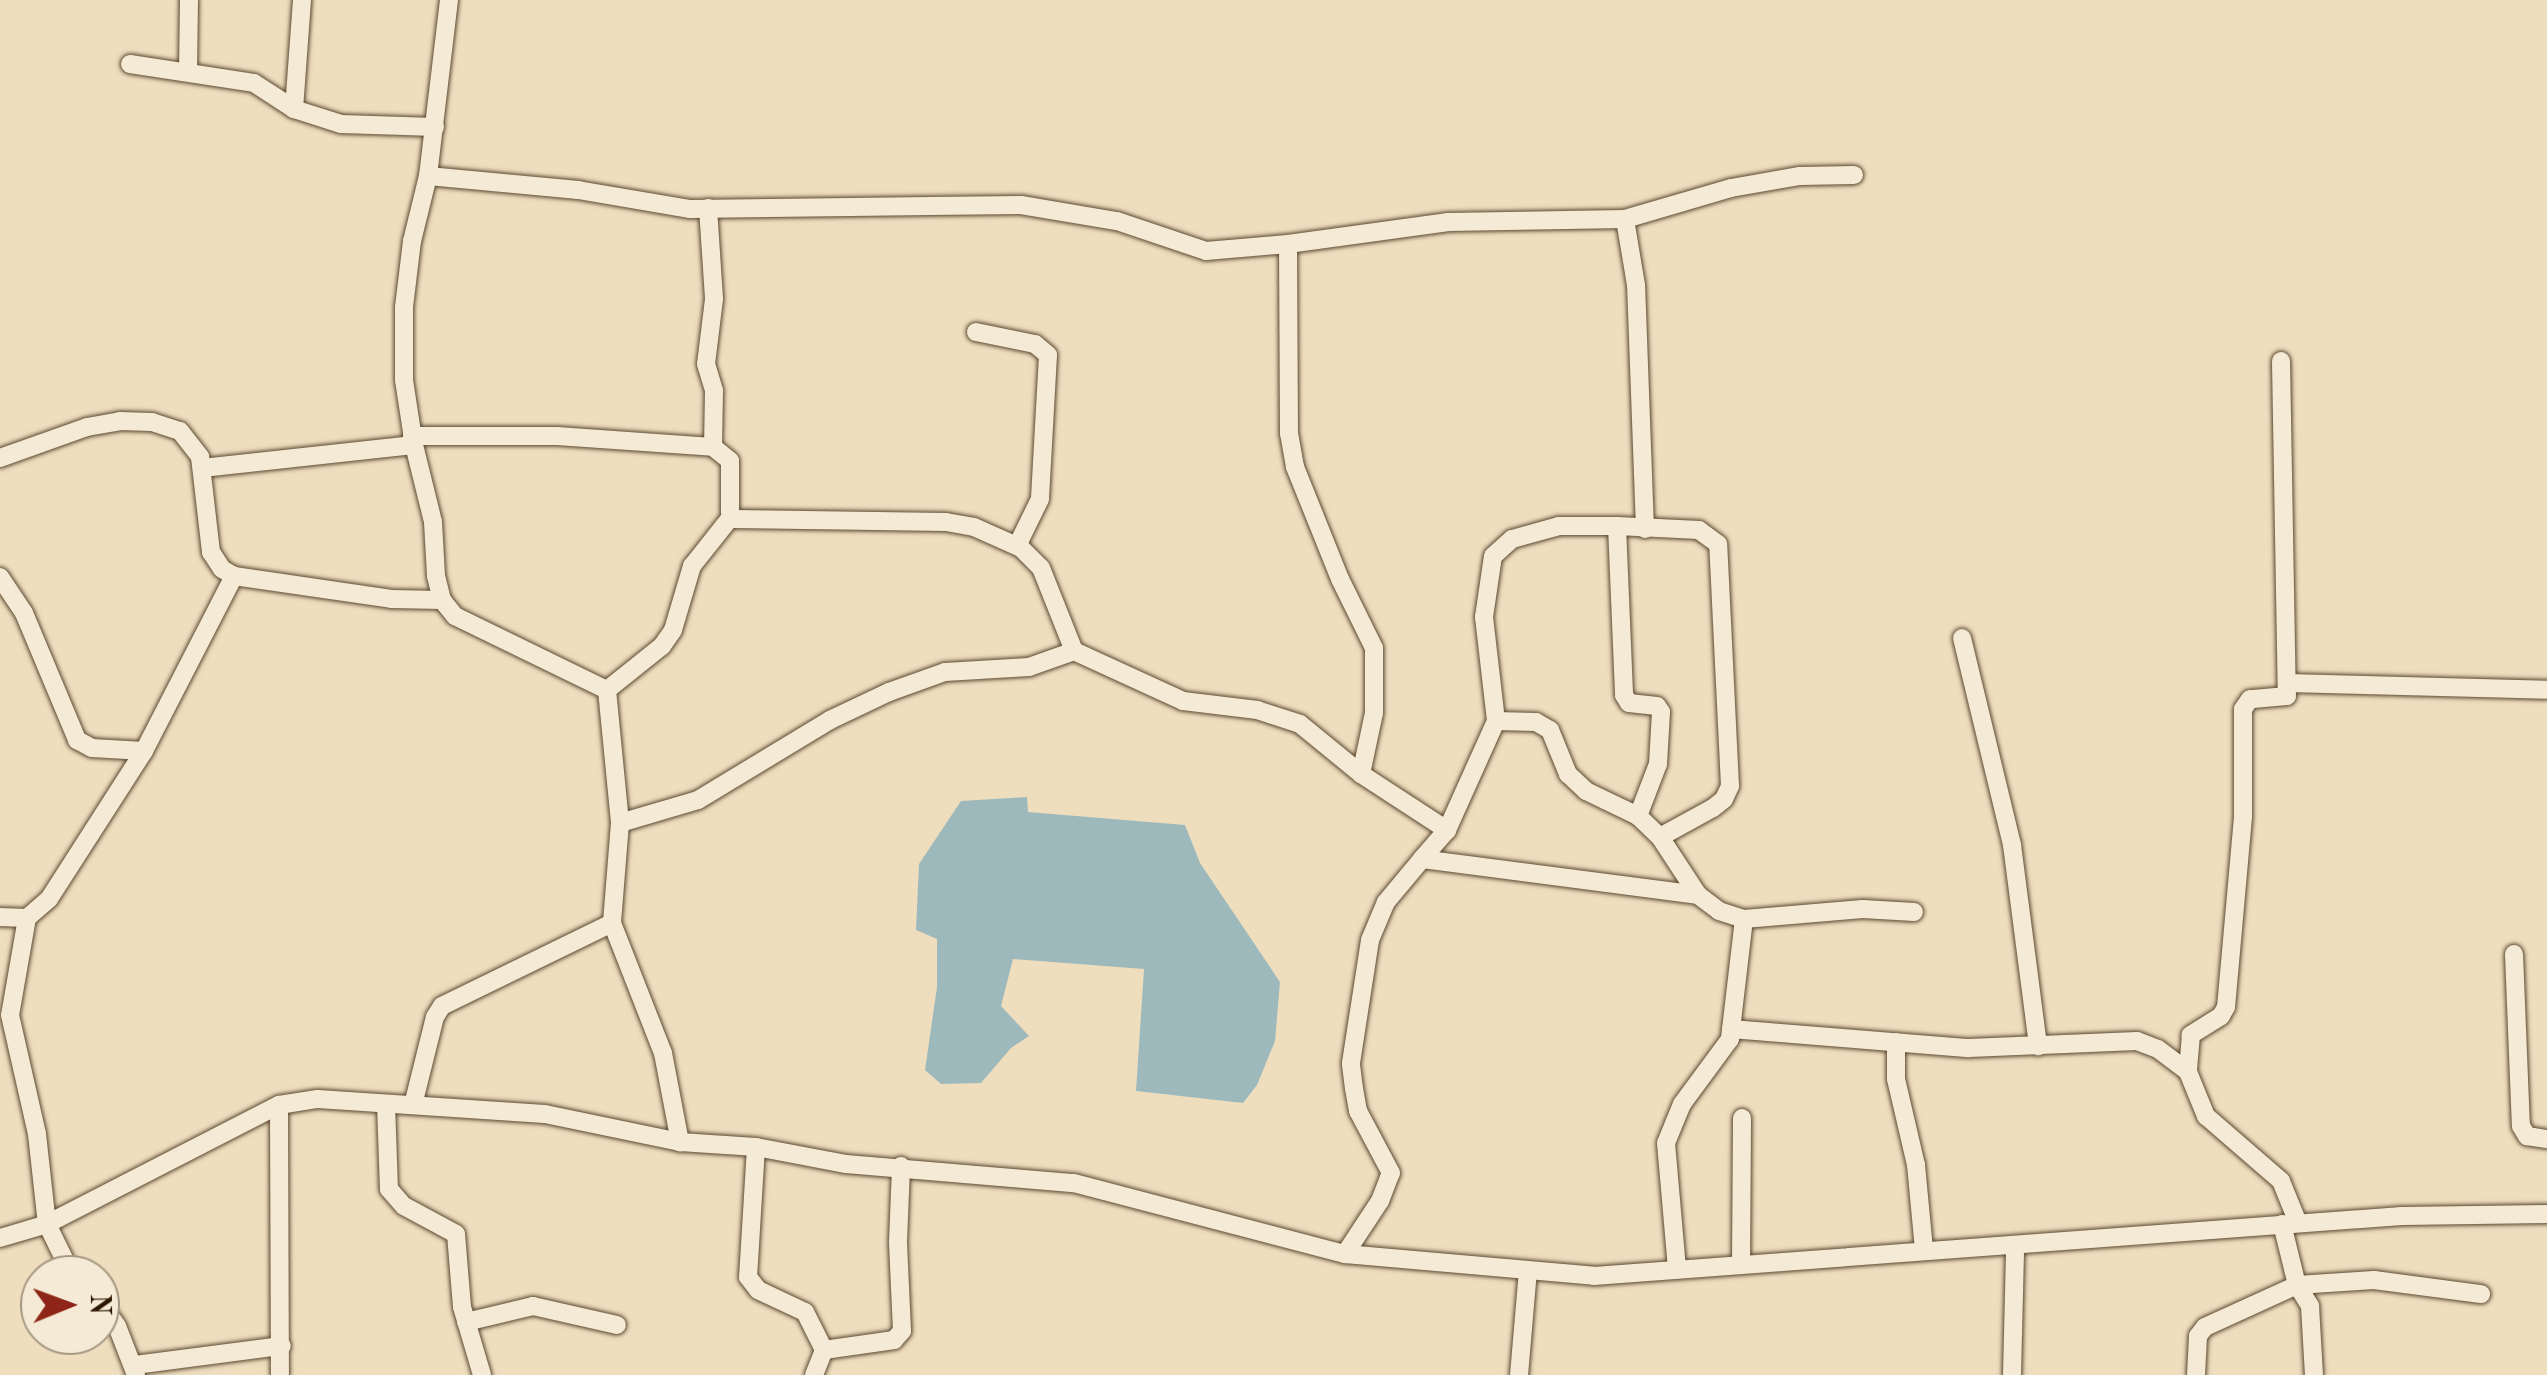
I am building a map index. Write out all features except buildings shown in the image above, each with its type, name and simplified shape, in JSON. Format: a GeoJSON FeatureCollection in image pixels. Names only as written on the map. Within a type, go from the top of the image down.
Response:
{"type":"FeatureCollection","features":[{"type":"Feature","properties":{"kind":"street"},"geometry":{"type":"LineString","coordinates":[[188,72],[189,0]]}},
{"type":"Feature","properties":{"kind":"street"},"geometry":{"type":"LineString","coordinates":[[294,110],[302,0]]}},
{"type":"Feature","properties":{"kind":"street"},"geometry":{"type":"LineString","coordinates":[[449,0],[428,176],[412,241],[404,307],[404,380],[432,522],[436,576],[442,600],[455,616],[607,690]]}},
{"type":"Feature","properties":{"kind":"street"},"geometry":{"type":"LineString","coordinates":[[130,64],[254,84],[294,110],[341,124],[434,127]]}},
{"type":"Feature","properties":{"kind":"street"},"geometry":{"type":"LineString","coordinates":[[428,176],[708,208],[1021,204],[1117,221],[1206,251],[1448,222],[1625,219],[1658,214],[1731,188],[1800,176],[1854,175]]}},
{"type":"Feature","properties":{"kind":"street"},"geometry":{"type":"LineString","coordinates":[[708,208],[714,299],[706,364],[714,392],[713,446]]}},
{"type":"Feature","properties":{"kind":"street"},"geometry":{"type":"LineString","coordinates":[[1625,219],[1636,286],[1646,529]]}},
{"type":"Feature","properties":{"kind":"street"},"geometry":{"type":"LineString","coordinates":[[1288,244],[1289,434],[1296,467],[1340,579],[1374,648],[1374,714],[1361,774]]}},
{"type":"Feature","properties":{"kind":"street"},"geometry":{"type":"LineString","coordinates":[[976,332],[1035,344],[1048,355],[1040,499],[1017,546]]}},
{"type":"Feature","properties":{"kind":"street"},"geometry":{"type":"LineString","coordinates":[[2281,361],[2286,698],[2250,700],[2242,709],[2242,817],[2226,1006],[2221,1016],[2191,1034],[2188,1072],[2206,1116],[2281,1181],[2298,1284],[2310,1306],[2314,1375]]}},
{"type":"Feature","properties":{"kind":"street"},"geometry":{"type":"LineString","coordinates":[[0,458],[87,427],[152,422],[180,431],[190,440],[202,468],[210,552],[234,576],[403,600],[442,600]]}},
{"type":"Feature","properties":{"kind":"street"},"geometry":{"type":"LineString","coordinates":[[202,468],[413,441],[557,436],[713,446],[730,461],[731,517],[692,566],[673,630],[662,646],[607,690]]}},
{"type":"Feature","properties":{"kind":"street"},"geometry":{"type":"LineString","coordinates":[[731,517],[946,522],[974,527],[1017,546],[1032,558],[1049,583],[1074,651]]}},
{"type":"Feature","properties":{"kind":"street"},"geometry":{"type":"LineString","coordinates":[[1345,1254],[1380,1202],[1391,1172],[1358,1111],[1351,1063],[1370,940],[1386,902],[1448,830],[1496,721],[1484,617],[1493,556],[1500,546],[1559,526],[1699,530],[1711,535],[1721,557],[1730,786],[1724,799],[1713,808],[1660,837]]}},
{"type":"Feature","properties":{"kind":"street"},"geometry":{"type":"LineString","coordinates":[[1617,526],[1624,694],[1630,703],[1658,706],[1661,712],[1658,764],[1638,816]]}},
{"type":"Feature","properties":{"kind":"street"},"geometry":{"type":"LineString","coordinates":[[62,1255],[47,1224],[37,1134],[5,1015],[27,918],[49,899],[144,751],[234,576]]}},
{"type":"Feature","properties":{"kind":"street"},"geometry":{"type":"LineString","coordinates":[[0,577],[24,613],[77,740],[92,748],[144,751]]}},
{"type":"Feature","properties":{"kind":"street"},"geometry":{"type":"LineString","coordinates":[[1962,638],[2012,846],[2038,1046]]}},
{"type":"Feature","properties":{"kind":"street"},"geometry":{"type":"LineString","coordinates":[[620,823],[698,800],[830,720],[890,692],[945,672],[1030,667],[1074,651],[1184,702],[1257,710],[1300,724],[1361,774],[1448,830]]}},
{"type":"Feature","properties":{"kind":"street"},"geometry":{"type":"LineString","coordinates":[[2287,683],[2547,690]]}},
{"type":"Feature","properties":{"kind":"street"},"geometry":{"type":"LineString","coordinates":[[607,690],[620,823],[612,923],[664,1053],[680,1142]]}},
{"type":"Feature","properties":{"kind":"street"},"geometry":{"type":"LineString","coordinates":[[1496,721],[1543,725],[1556,739],[1568,774],[1586,791],[1638,816],[1660,837],[1698,896],[1719,912],[1744,919],[1863,909],[1914,912]]}},
{"type":"Feature","properties":{"kind":"street"},"geometry":{"type":"LineString","coordinates":[[1422,860],[1698,896]]}},
{"type":"Feature","properties":{"kind":"street"},"geometry":{"type":"LineString","coordinates":[[0,917],[27,918]]}},
{"type":"Feature","properties":{"kind":"street"},"geometry":{"type":"LineString","coordinates":[[1677,1270],[1666,1143],[1682,1104],[1730,1038],[1744,919]]}},
{"type":"Feature","properties":{"kind":"street"},"geometry":{"type":"LineString","coordinates":[[413,1105],[435,1017],[442,1006],[612,923]]}},
{"type":"Feature","properties":{"kind":"street"},"geometry":{"type":"LineString","coordinates":[[2514,954],[2521,1126],[2526,1136],[2547,1139]]}},
{"type":"Feature","properties":{"kind":"street"},"geometry":{"type":"LineString","coordinates":[[1732,1029],[1968,1048],[2137,1041],[2158,1048],[2188,1072]]}},
{"type":"Feature","properties":{"kind":"street"},"geometry":{"type":"LineString","coordinates":[[1896,1042],[1896,1079],[1916,1165],[1924,1250]]}},
{"type":"Feature","properties":{"kind":"street"},"geometry":{"type":"LineString","coordinates":[[0,1238],[47,1224],[280,1106],[318,1099],[545,1114],[680,1142],[756,1147],[846,1164],[1074,1183],[1345,1254],[1594,1276],[1924,1250],[2016,1248],[2402,1216],[2547,1214]]}},
{"type":"Feature","properties":{"kind":"street"},"geometry":{"type":"LineString","coordinates":[[386,1104],[389,1189],[404,1206],[456,1234],[466,1322],[482,1375]]}},
{"type":"Feature","properties":{"kind":"street"},"geometry":{"type":"LineString","coordinates":[[280,1106],[280,1375]]}},
{"type":"Feature","properties":{"kind":"street"},"geometry":{"type":"LineString","coordinates":[[1741,1265],[1742,1118]]}},
{"type":"Feature","properties":{"kind":"street"},"geometry":{"type":"LineString","coordinates":[[756,1147],[748,1277],[758,1290],[806,1312],[824,1350],[814,1375]]}},
{"type":"Feature","properties":{"kind":"street"},"geometry":{"type":"LineString","coordinates":[[824,1350],[894,1340],[902,1332],[898,1242],[901,1166]]}},
{"type":"Feature","properties":{"kind":"street"},"geometry":{"type":"LineString","coordinates":[[2012,1375],[2016,1248]]}},
{"type":"Feature","properties":{"kind":"street"},"geometry":{"type":"LineString","coordinates":[[1519,1375],[1528,1271]]}},
{"type":"Feature","properties":{"kind":"street"},"geometry":{"type":"LineString","coordinates":[[2196,1375],[2198,1336],[2205,1327],[2298,1284],[2374,1280],[2480,1294]]}},
{"type":"Feature","properties":{"kind":"street"},"geometry":{"type":"LineString","coordinates":[[466,1322],[534,1306],[617,1324]]}},
{"type":"Feature","properties":{"kind":"street"},"geometry":{"type":"LineString","coordinates":[[120,1340],[136,1370],[282,1346]]}},
{"type":"Feature","properties":{"kind":"water"},"geometry":{"type":"Polygon","coordinates":[[[1027,797],[1028,812],[1185,825],[1200,863],[1280,982],[1275,1041],[1257,1085],[1243,1103],[1136,1091],[1144,969],[1013,959],[1001,1006],[1029,1036],[1011,1048],[981,1083],[941,1084],[925,1070],[937,987],[937,939],[916,930],[919,864],[961,801],[1027,797]]]}}]}
